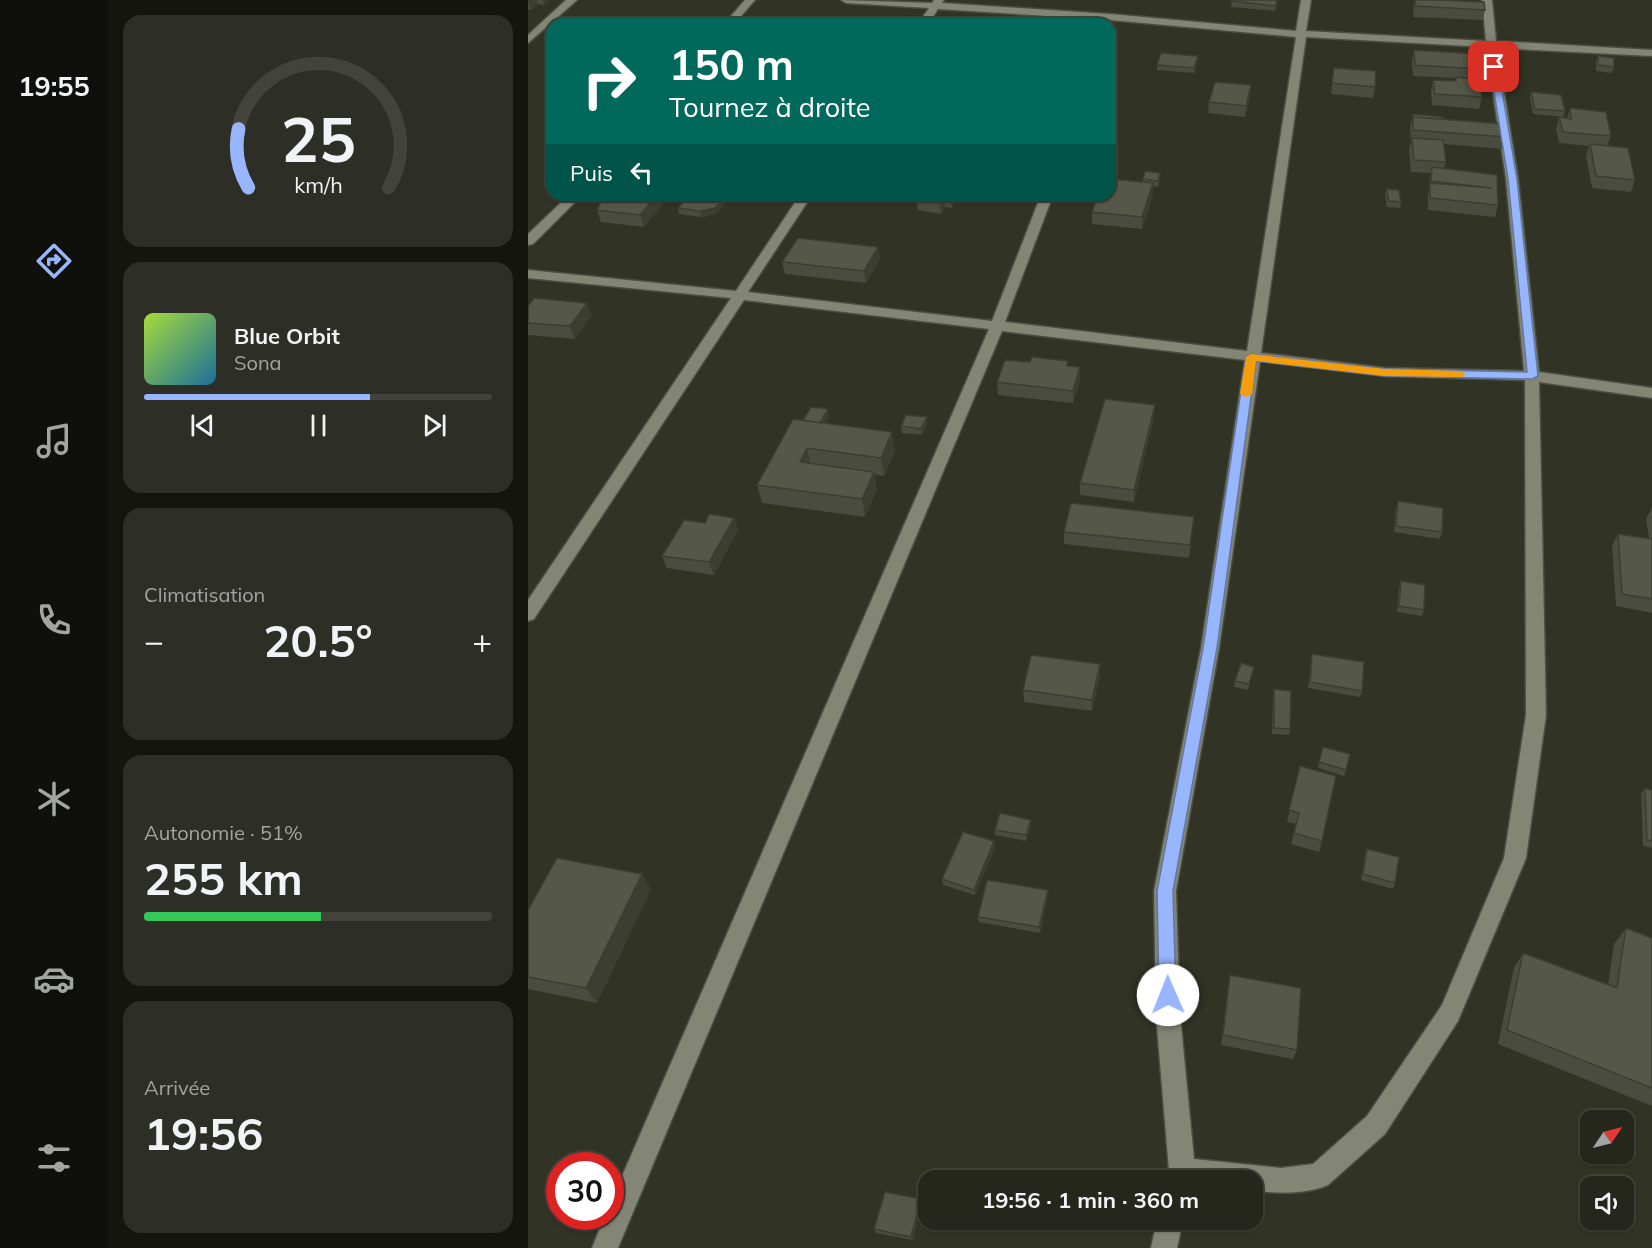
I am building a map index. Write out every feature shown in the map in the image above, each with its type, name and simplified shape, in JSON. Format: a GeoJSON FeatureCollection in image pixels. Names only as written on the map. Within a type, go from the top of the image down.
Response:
{"type":"FeatureCollection","features":[{"type":"Feature","properties":{"kind":"street"},"geometry":{"type":"LineString","coordinates":[[552,18],[572,0]]}},
{"type":"Feature","properties":{"kind":"street"},"geometry":{"type":"LineString","coordinates":[[734,18],[750,0]]}},
{"type":"Feature","properties":{"kind":"street"},"geometry":{"type":"LineString","coordinates":[[846,0],[1111,17],[1301,34],[1652,53]]}},
{"type":"Feature","properties":{"kind":"street"},"geometry":{"type":"LineString","coordinates":[[1181,1170],[1168,1015],[1165,891],[1210,648],[1251,357],[1306,0]]}},
{"type":"Feature","properties":{"kind":"street"},"geometry":{"type":"LineString","coordinates":[[1263,1180],[1281,1181],[1319,1176],[1376,1125],[1450,1013],[1515,858],[1536,716],[1532,376],[1512,179],[1491,45],[1487,0]]}},
{"type":"Feature","properties":{"kind":"street"},"geometry":{"type":"LineString","coordinates":[[926,18],[936,4]]}},
{"type":"Feature","properties":{"kind":"street"},"geometry":{"type":"LineString","coordinates":[[528,40],[546,24]]}},
{"type":"Feature","properties":{"kind":"street"},"geometry":{"type":"LineString","coordinates":[[528,241],[570,201]]}},
{"type":"Feature","properties":{"kind":"street"},"geometry":{"type":"LineString","coordinates":[[528,614],[802,201]]}},
{"type":"Feature","properties":{"kind":"street"},"geometry":{"type":"LineString","coordinates":[[605,1248],[996,328],[1045,201]]}},
{"type":"Feature","properties":{"kind":"street"},"geometry":{"type":"LineString","coordinates":[[528,274],[738,295],[996,328],[1385,372],[1532,376],[1652,393]]}},
{"type":"Feature","properties":{"kind":"street"},"geometry":{"type":"LineString","coordinates":[[1164,1248],[1168,1230]]}},
{"type":"Feature","properties":{"kind":"building"},"geometry":{"type":"Polygon","coordinates":[[[1232,0],[1277,0],[1275,6],[1232,0]]]}},
{"type":"Feature","properties":{"kind":"building"},"geometry":{"type":"Polygon","coordinates":[[[1415,0],[1484,2],[1485,10],[1416,6],[1415,0]]]}},
{"type":"Feature","properties":{"kind":"building"},"geometry":{"type":"Polygon","coordinates":[[[1414,50],[1478,54],[1481,69],[1415,65],[1414,50]]]}},
{"type":"Feature","properties":{"kind":"building"},"geometry":{"type":"Polygon","coordinates":[[[1161,53],[1198,56],[1194,68],[1157,65],[1161,53]]]}},
{"type":"Feature","properties":{"kind":"building"},"geometry":{"type":"Polygon","coordinates":[[[1598,56],[1614,58],[1614,67],[1598,65],[1598,56]]]}},
{"type":"Feature","properties":{"kind":"building"},"geometry":{"type":"Polygon","coordinates":[[[1334,68],[1376,71],[1375,87],[1332,83],[1334,68]]]}},
{"type":"Feature","properties":{"kind":"building"},"geometry":{"type":"Polygon","coordinates":[[[1456,77],[1479,80],[1482,97],[1435,94],[1433,80],[1456,81],[1456,77]]]}},
{"type":"Feature","properties":{"kind":"building"},"geometry":{"type":"Polygon","coordinates":[[[1215,82],[1251,85],[1246,106],[1209,102],[1215,82]]]}},
{"type":"Feature","properties":{"kind":"building"},"geometry":{"type":"Polygon","coordinates":[[[1531,92],[1561,95],[1565,111],[1535,109],[1531,92]]]}},
{"type":"Feature","properties":{"kind":"building"},"geometry":{"type":"Polygon","coordinates":[[[1570,108],[1606,112],[1611,136],[1563,132],[1559,117],[1571,119],[1570,108]]]}},
{"type":"Feature","properties":{"kind":"building"},"geometry":{"type":"Polygon","coordinates":[[[1413,114],[1443,117],[1443,119],[1413,117],[1413,114]]]}},
{"type":"Feature","properties":{"kind":"building"},"geometry":{"type":"Polygon","coordinates":[[[1413,117],[1505,124],[1507,137],[1413,130],[1413,117]]]}},
{"type":"Feature","properties":{"kind":"building"},"geometry":{"type":"Polygon","coordinates":[[[1412,138],[1443,140],[1446,162],[1414,160],[1412,138]]]}},
{"type":"Feature","properties":{"kind":"building"},"geometry":{"type":"Polygon","coordinates":[[[1590,144],[1628,148],[1635,180],[1596,176],[1590,144]]]}},
{"type":"Feature","properties":{"kind":"building"},"geometry":{"type":"Polygon","coordinates":[[[1432,167],[1497,175],[1498,205],[1430,198],[1430,183],[1492,188],[1431,181],[1432,167]]]}},
{"type":"Feature","properties":{"kind":"building"},"geometry":{"type":"Polygon","coordinates":[[[1145,171],[1160,173],[1158,181],[1143,179],[1145,171]]]}},
{"type":"Feature","properties":{"kind":"building"},"geometry":{"type":"Polygon","coordinates":[[[1116,180],[1153,183],[1142,217],[1092,212],[1096,201],[1116,201],[1116,180]]]}},
{"type":"Feature","properties":{"kind":"building"},"geometry":{"type":"Polygon","coordinates":[[[1386,189],[1399,190],[1401,202],[1389,201],[1386,189]]]}},
{"type":"Feature","properties":{"kind":"building"},"geometry":{"type":"Polygon","coordinates":[[[601,201],[652,201],[640,215],[597,210],[601,201]]]}},
{"type":"Feature","properties":{"kind":"building"},"geometry":{"type":"Polygon","coordinates":[[[684,201],[721,201],[715,208],[700,211],[678,208],[684,201]]]}},
{"type":"Feature","properties":{"kind":"building"},"geometry":{"type":"Polygon","coordinates":[[[798,238],[878,247],[864,271],[782,262],[798,238]]]}},
{"type":"Feature","properties":{"kind":"building"},"geometry":{"type":"Polygon","coordinates":[[[534,298],[587,303],[570,326],[528,323],[528,306],[534,298]]]}},
{"type":"Feature","properties":{"kind":"building"},"geometry":{"type":"Polygon","coordinates":[[[1032,357],[1068,361],[1067,366],[1080,367],[1073,391],[997,382],[1005,360],[1030,362],[1032,357]]]}},
{"type":"Feature","properties":{"kind":"building"},"geometry":{"type":"Polygon","coordinates":[[[1105,399],[1155,405],[1134,490],[1080,483],[1105,399]]]}},
{"type":"Feature","properties":{"kind":"building"},"geometry":{"type":"Polygon","coordinates":[[[811,407],[828,409],[820,423],[803,420],[811,407]]]}},
{"type":"Feature","properties":{"kind":"building"},"geometry":{"type":"Polygon","coordinates":[[[906,415],[927,417],[921,429],[901,426],[906,415]]]}},
{"type":"Feature","properties":{"kind":"building"},"geometry":{"type":"Polygon","coordinates":[[[793,419],[892,432],[881,458],[807,448],[800,462],[874,472],[862,499],[757,485],[793,419]]]}},
{"type":"Feature","properties":{"kind":"building"},"geometry":{"type":"Polygon","coordinates":[[[1398,501],[1443,508],[1442,532],[1396,526],[1398,501]]]}},
{"type":"Feature","properties":{"kind":"building"},"geometry":{"type":"Polygon","coordinates":[[[1071,503],[1194,517],[1190,545],[1064,532],[1071,503]]]}},
{"type":"Feature","properties":{"kind":"building"},"geometry":{"type":"Polygon","coordinates":[[[709,514],[734,518],[709,562],[662,556],[684,520],[705,523],[709,514]]]}},
{"type":"Feature","properties":{"kind":"building"},"geometry":{"type":"Polygon","coordinates":[[[1618,534],[1652,539],[1652,599],[1622,594],[1618,534]]]}},
{"type":"Feature","properties":{"kind":"building"},"geometry":{"type":"Polygon","coordinates":[[[1401,581],[1425,585],[1424,610],[1399,606],[1401,581]]]}},
{"type":"Feature","properties":{"kind":"building"},"geometry":{"type":"Polygon","coordinates":[[[1312,654],[1364,662],[1362,691],[1310,682],[1312,654]]]}},
{"type":"Feature","properties":{"kind":"building"},"geometry":{"type":"Polygon","coordinates":[[[1031,655],[1100,664],[1092,700],[1023,690],[1031,655]]]}},
{"type":"Feature","properties":{"kind":"building"},"geometry":{"type":"Polygon","coordinates":[[[1241,663],[1254,667],[1249,684],[1235,681],[1241,663]]]}},
{"type":"Feature","properties":{"kind":"building"},"geometry":{"type":"Polygon","coordinates":[[[1274,689],[1291,691],[1290,729],[1274,728],[1274,689]]]}},
{"type":"Feature","properties":{"kind":"building"},"geometry":{"type":"Polygon","coordinates":[[[1323,747],[1350,754],[1346,770],[1319,762],[1323,747]]]}},
{"type":"Feature","properties":{"kind":"building"},"geometry":{"type":"Polygon","coordinates":[[[1300,766],[1336,776],[1322,841],[1294,833],[1299,813],[1289,810],[1300,766]]]}},
{"type":"Feature","properties":{"kind":"building"},"geometry":{"type":"Polygon","coordinates":[[[1645,788],[1652,790],[1652,841],[1647,840],[1645,788]]]}},
{"type":"Feature","properties":{"kind":"building"},"geometry":{"type":"Polygon","coordinates":[[[1000,813],[1031,820],[1026,835],[995,830],[1000,813]]]}},
{"type":"Feature","properties":{"kind":"building"},"geometry":{"type":"Polygon","coordinates":[[[963,832],[994,841],[974,890],[942,879],[963,832]]]}},
{"type":"Feature","properties":{"kind":"building"},"geometry":{"type":"Polygon","coordinates":[[[1367,849],[1399,857],[1395,883],[1363,874],[1367,849]]]}},
{"type":"Feature","properties":{"kind":"building"},"geometry":{"type":"Polygon","coordinates":[[[557,858],[642,874],[586,988],[528,977],[528,910],[557,858]]]}},
{"type":"Feature","properties":{"kind":"building"},"geometry":{"type":"Polygon","coordinates":[[[987,880],[1048,890],[1039,927],[978,917],[987,880]]]}},
{"type":"Feature","properties":{"kind":"building"},"geometry":{"type":"Polygon","coordinates":[[[1626,928],[1652,938],[1652,1088],[1507,1030],[1523,953],[1617,988],[1626,928]]]}},
{"type":"Feature","properties":{"kind":"building"},"geometry":{"type":"Polygon","coordinates":[[[1230,975],[1301,988],[1297,1050],[1223,1035],[1230,975]]]}},
{"type":"Feature","properties":{"kind":"building"},"geometry":{"type":"Polygon","coordinates":[[[885,1192],[918,1198],[918,1210],[911,1237],[874,1229],[885,1192]]]}},
{"type":"Feature","properties":{"kind":"slow traffic"},"geometry":{"type":"LineString","coordinates":[[1246,394],[1251,357],[1385,372],[1461,374]]}},
{"type":"Feature","properties":{"kind":"route"},"geometry":{"type":"LineString","coordinates":[[1168,995],[1165,891],[1210,648],[1251,357],[1385,372],[1532,376],[1512,179],[1494,67]]}}]}
